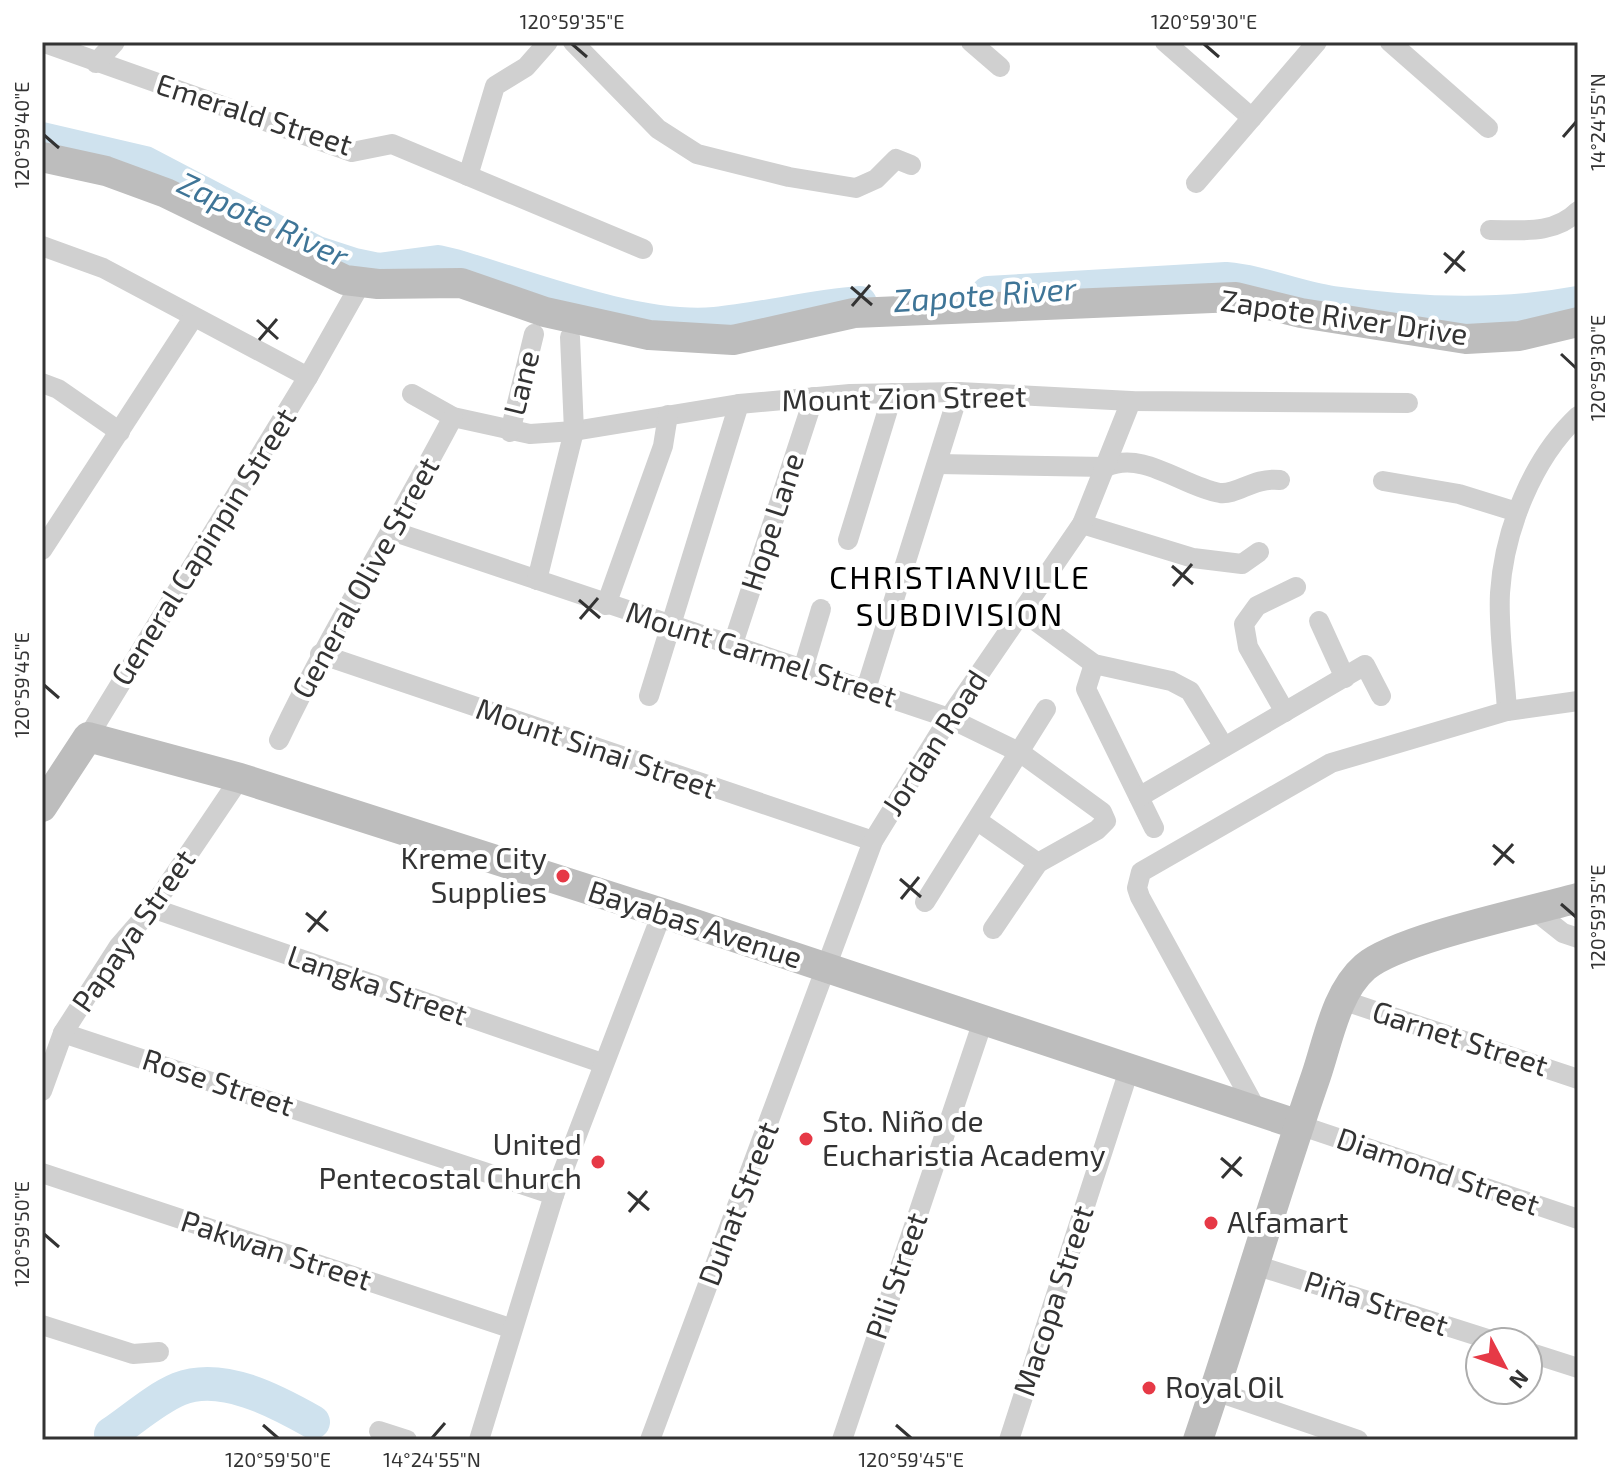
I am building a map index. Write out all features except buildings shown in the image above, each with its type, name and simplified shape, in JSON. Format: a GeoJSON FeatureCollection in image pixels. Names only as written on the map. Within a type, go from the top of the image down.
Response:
{"type":"FeatureCollection","features":[{"type":"Feature","properties":{"kind":"street","name":"Emerald Street"},"geometry":{"type":"LineString","coordinates":[[42,42],[352,152],[392,144],[643,249]]}},
{"type":"Feature","properties":{"kind":"street"},"geometry":{"type":"LineString","coordinates":[[96,63],[115,42]]}},
{"type":"Feature","properties":{"kind":"street"},"geometry":{"type":"LineString","coordinates":[[468,176],[495,86],[526,67],[548,42]]}},
{"type":"Feature","properties":{"kind":"street"},"geometry":{"type":"LineString","coordinates":[[573,42],[658,129],[697,154],[789,177],[856,188],[876,179],[896,159],[911,165]]}},
{"type":"Feature","properties":{"kind":"street"},"geometry":{"type":"LineString","coordinates":[[971,42],[1000,67]]}},
{"type":"Feature","properties":{"kind":"street"},"geometry":{"type":"LineString","coordinates":[[1165,42],[1252,118]]}},
{"type":"Feature","properties":{"kind":"street"},"geometry":{"type":"LineString","coordinates":[[1196,183],[1317,42]]}},
{"type":"Feature","properties":{"kind":"street"},"geometry":{"type":"LineString","coordinates":[[1390,42],[1488,128]]}},
{"type":"Feature","properties":{"kind":"street","name":"Zapote River Drive"},"geometry":{"type":"LineString","coordinates":[[42,157],[106,171],[166,193],[329,274],[361,283],[461,283],[591,324],[709,341],[733,340],[854,313],[1216,298],[1247,298],[1301,313],[1466,339],[1519,336],[1578,322]]}},
{"type":"Feature","properties":{"kind":"street"},"geometry":{"type":"LineString","coordinates":[[1490,230],[1544,230],[1569,220],[1578,211]]}},
{"type":"Feature","properties":{"kind":"street"},"geometry":{"type":"LineString","coordinates":[[42,246],[103,268],[308,377]]}},
{"type":"Feature","properties":{"kind":"street","name":"General Capinpin Street"},"geometry":{"type":"LineString","coordinates":[[42,807],[308,377],[361,283]]}},
{"type":"Feature","properties":{"kind":"street"},"geometry":{"type":"LineString","coordinates":[[45,540],[120,432],[193,318]]}},
{"type":"Feature","properties":{"kind":"street","name":"Lane"},"geometry":{"type":"LineString","coordinates":[[510,432],[534,334]]}},
{"type":"Feature","properties":{"kind":"street"},"geometry":{"type":"LineString","coordinates":[[537,580],[574,431],[570,337]]}},
{"type":"Feature","properties":{"kind":"street"},"geometry":{"type":"LineString","coordinates":[[42,383],[58,389],[120,432]]}},
{"type":"Feature","properties":{"kind":"street"},"geometry":{"type":"LineString","coordinates":[[866,689],[959,392]]}},
{"type":"Feature","properties":{"kind":"street","name":"Mount Zion Street"},"geometry":{"type":"LineString","coordinates":[[412,394],[453,417],[510,432],[574,431],[739,404],[893,393],[959,392],[1131,401],[1408,403]]}},
{"type":"Feature","properties":{"kind":"street"},"geometry":{"type":"LineString","coordinates":[[848,540],[893,393]]}},
{"type":"Feature","properties":{"kind":"street","name":"Hope Lane"},"geometry":{"type":"LineString","coordinates":[[732,647],[814,397]]}},
{"type":"Feature","properties":{"kind":"street","name":"Jordan Road"},"geometry":{"type":"LineString","coordinates":[[827,968],[873,841],[949,718],[1082,524],[1131,401]]}},
{"type":"Feature","properties":{"kind":"street"},"geometry":{"type":"LineString","coordinates":[[649,696],[668,625],[739,404]]}},
{"type":"Feature","properties":{"kind":"street"},"geometry":{"type":"LineString","coordinates":[[606,605],[663,446],[668,415]]}},
{"type":"Feature","properties":{"kind":"street"},"geometry":{"type":"LineString","coordinates":[[1507,711],[1500,593],[1517,512],[1554,441],[1578,416]]}},
{"type":"Feature","properties":{"kind":"street","name":"General Olive Street"},"geometry":{"type":"LineString","coordinates":[[279,740],[320,654],[392,531],[453,417]]}},
{"type":"Feature","properties":{"kind":"street"},"geometry":{"type":"LineString","coordinates":[[938,464],[1106,467],[1116,462],[1137,464],[1223,493],[1260,479],[1280,480]]}},
{"type":"Feature","properties":{"kind":"street"},"geometry":{"type":"LineString","coordinates":[[1383,481],[1459,494],[1517,512]]}},
{"type":"Feature","properties":{"kind":"street"},"geometry":{"type":"LineString","coordinates":[[1082,524],[1193,558],[1242,564],[1259,552]]}},
{"type":"Feature","properties":{"kind":"street","name":"Mount Carmel Street"},"geometry":{"type":"LineString","coordinates":[[392,531],[949,718],[1021,753],[1102,812],[1106,821],[1097,830],[1038,863]]}},
{"type":"Feature","properties":{"kind":"street"},"geometry":{"type":"LineString","coordinates":[[1285,712],[1248,647],[1244,624],[1257,606],[1296,587]]}},
{"type":"Feature","properties":{"kind":"street"},"geometry":{"type":"LineString","coordinates":[[803,669],[821,609]]}},
{"type":"Feature","properties":{"kind":"street"},"geometry":{"type":"LineString","coordinates":[[1022,611],[1094,664],[1171,681],[1190,691],[1224,747]]}},
{"type":"Feature","properties":{"kind":"street"},"geometry":{"type":"LineString","coordinates":[[1319,621],[1345,678]]}},
{"type":"Feature","properties":{"kind":"street","name":"Mount Sinai Street"},"geometry":{"type":"LineString","coordinates":[[320,654],[873,841]]}},
{"type":"Feature","properties":{"kind":"street"},"geometry":{"type":"LineString","coordinates":[[1094,664],[1086,689],[1154,828]]}},
{"type":"Feature","properties":{"kind":"street"},"geometry":{"type":"LineString","coordinates":[[1139,797],[1365,665],[1381,696]]}},
{"type":"Feature","properties":{"kind":"street"},"geometry":{"type":"LineString","coordinates":[[1256,1109],[1140,897],[1137,888],[1141,872],[1331,763],[1507,711],[1578,701]]}},
{"type":"Feature","properties":{"kind":"street"},"geometry":{"type":"LineString","coordinates":[[925,902],[1046,709]]}},
{"type":"Feature","properties":{"kind":"street","name":"Bayabas Avenue"},"geometry":{"type":"LineString","coordinates":[[88,737],[240,778],[662,913],[1299,1125]]}},
{"type":"Feature","properties":{"kind":"street","name":"Papaya Street"},"geometry":{"type":"LineString","coordinates":[[42,1091],[63,1033],[119,946],[152,908],[240,778]]}},
{"type":"Feature","properties":{"kind":"street"},"geometry":{"type":"LineString","coordinates":[[978,821],[1038,863],[993,929]]}},
{"type":"Feature","properties":{"kind":"street"},"geometry":{"type":"LineString","coordinates":[[1198,1440],[1299,1125],[1342,1000],[1353,978],[1384,955],[1578,898]]}},
{"type":"Feature","properties":{"kind":"street","name":"Langka Street"},"geometry":{"type":"LineString","coordinates":[[152,908],[602,1063]]}},
{"type":"Feature","properties":{"kind":"street"},"geometry":{"type":"LineString","coordinates":[[1534,910],[1563,933],[1578,938]]}},
{"type":"Feature","properties":{"kind":"street"},"geometry":{"type":"LineString","coordinates":[[479,1440],[510,1328],[554,1195],[662,913]]}},
{"type":"Feature","properties":{"kind":"street","name":"Duhat Street"},"geometry":{"type":"LineString","coordinates":[[650,1440],[827,968]]}},
{"type":"Feature","properties":{"kind":"street","name":"Garnet Street"},"geometry":{"type":"LineString","coordinates":[[1342,1000],[1578,1079]]}},
{"type":"Feature","properties":{"kind":"street","name":"Pili Street"},"geometry":{"type":"LineString","coordinates":[[842,1440],[983,1021]]}},
{"type":"Feature","properties":{"kind":"street","name":"Rose Street"},"geometry":{"type":"LineString","coordinates":[[63,1033],[554,1195]]}},
{"type":"Feature","properties":{"kind":"street","name":"Macopa Street"},"geometry":{"type":"LineString","coordinates":[[1009,1440],[1129,1070]]}},
{"type":"Feature","properties":{"kind":"street","name":"Diamond Street"},"geometry":{"type":"LineString","coordinates":[[1299,1125],[1578,1219]]}},
{"type":"Feature","properties":{"kind":"street","name":"Pakwan Street"},"geometry":{"type":"LineString","coordinates":[[42,1173],[510,1328]]}},
{"type":"Feature","properties":{"kind":"street","name":"Piña Street"},"geometry":{"type":"LineString","coordinates":[[1255,1265],[1464,1332]]}},
{"type":"Feature","properties":{"kind":"street"},"geometry":{"type":"LineString","coordinates":[[42,1325],[133,1354],[159,1352]]}},
{"type":"Feature","properties":{"kind":"street"},"geometry":{"type":"LineString","coordinates":[[1544,1357],[1578,1368]]}},
{"type":"Feature","properties":{"kind":"street"},"geometry":{"type":"LineString","coordinates":[[1215,1391],[1358,1440]]}},
{"type":"Feature","properties":{"kind":"street"},"geometry":{"type":"LineString","coordinates":[[379,1431],[407,1440]]}},
{"type":"Feature","properties":{"kind":"waterway","name":"Zapote River"},"geometry":{"type":"LineString","coordinates":[[42,139],[145,163],[317,253],[378,270],[438,262],[619,315],[685,324],[733,322],[860,303]]}},
{"type":"Feature","properties":{"kind":"waterway","name":"Zapote River"},"geometry":{"type":"LineString","coordinates":[[988,293],[1226,279],[1319,301],[1394,310],[1456,313],[1517,311],[1578,303]]}},
{"type":"Feature","properties":{"kind":"waterway"},"geometry":{"type":"LineString","coordinates":[[111,1434],[161,1398],[196,1385],[231,1386],[248,1391],[313,1422]]}},
{"type":"Feature","properties":{"kind":"place","name":"Kreme City Supplies"},"geometry":{"type":"Point","coordinates":[563,876]}},
{"type":"Feature","properties":{"kind":"place","name":"Sto. Niño de Eucharistia Academy"},"geometry":{"type":"Point","coordinates":[806,1139]}},
{"type":"Feature","properties":{"kind":"place","name":"United Pentecostal Church"},"geometry":{"type":"Point","coordinates":[598,1162]}},
{"type":"Feature","properties":{"kind":"place","name":"Alfamart"},"geometry":{"type":"Point","coordinates":[1211,1223]}},
{"type":"Feature","properties":{"kind":"place","name":"Royal Oil"},"geometry":{"type":"Point","coordinates":[1149,1388]}},
{"type":"Feature","properties":{"kind":"district","name":"CHRISTIANVILLE SUBDIVISION"},"geometry":{"type":"Point","coordinates":[960,596]}}]}
